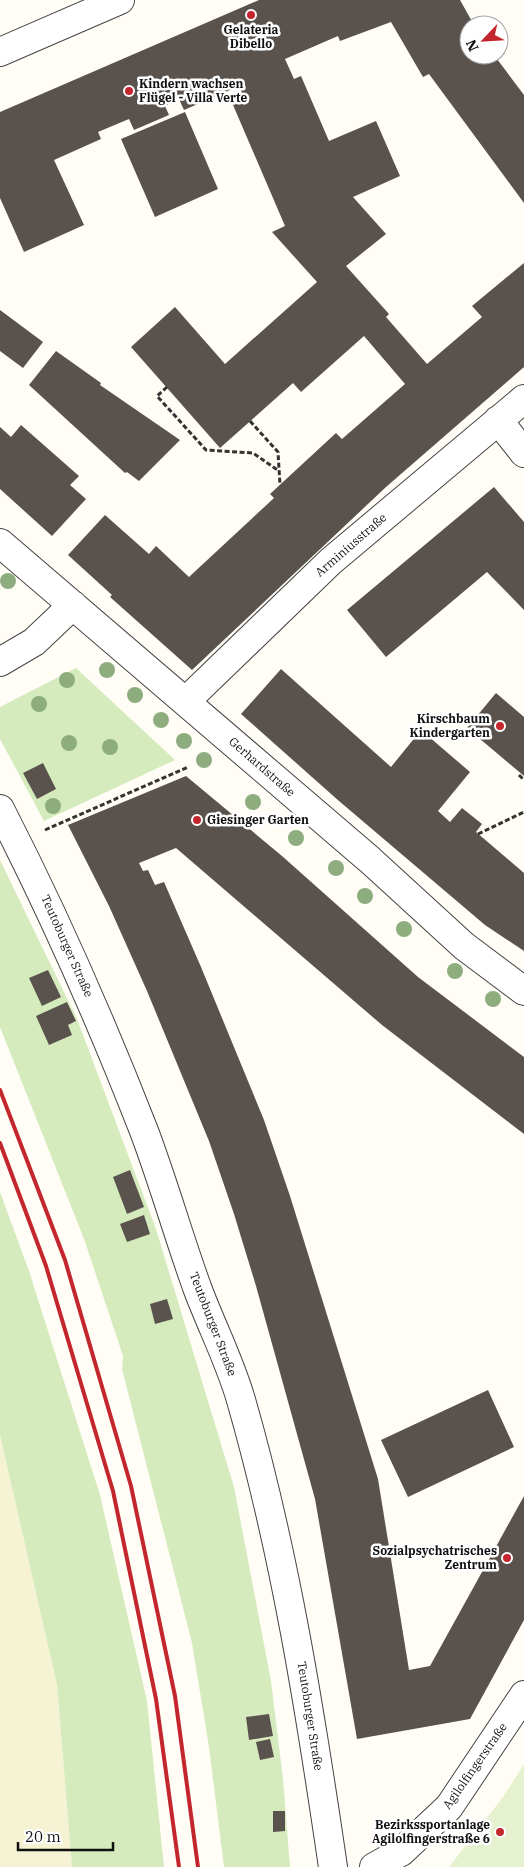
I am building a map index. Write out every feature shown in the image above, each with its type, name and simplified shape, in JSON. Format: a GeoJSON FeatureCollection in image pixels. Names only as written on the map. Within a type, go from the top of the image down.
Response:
{"type":"FeatureCollection","features":[{"type":"Feature","properties":{"kind":"street"},"geometry":{"type":"LineString","coordinates":[[0,52],[120,0]]}},
{"type":"Feature","properties":{"kind":"street","name":"Arminiusstraße"},"geometry":{"type":"LineString","coordinates":[[186,701],[331,561],[524,399]]}},
{"type":"Feature","properties":{"kind":"street"},"geometry":{"type":"LineString","coordinates":[[498,420],[524,453]]}},
{"type":"Feature","properties":{"kind":"street","name":"Gerhardstraße"},"geometry":{"type":"LineString","coordinates":[[0,543],[370,860],[464,946],[524,991]]}},
{"type":"Feature","properties":{"kind":"street"},"geometry":{"type":"LineString","coordinates":[[0,662],[34,642],[73,605]]}},
{"type":"Feature","properties":{"kind":"street","name":"Teutoburger Straße"},"geometry":{"type":"LineString","coordinates":[[0,809],[44,895],[96,1012],[145,1134],[199,1291],[240,1398],[259,1468],[305,1680],[333,1867]]}},
{"type":"Feature","properties":{"kind":"street","name":"Agilolfingerstraße"},"geometry":{"type":"LineString","coordinates":[[374,1867],[401,1852],[449,1807],[524,1695]]}},
{"type":"Feature","properties":{"kind":"path"},"geometry":{"type":"LineString","coordinates":[[166,387],[157,396],[206,450],[253,453],[279,470]]}},
{"type":"Feature","properties":{"kind":"path"},"geometry":{"type":"LineString","coordinates":[[250,421],[278,452],[280,485]]}},
{"type":"Feature","properties":{"kind":"path"},"geometry":{"type":"LineString","coordinates":[[40,832],[188,767]]}},
{"type":"Feature","properties":{"kind":"path"},"geometry":{"type":"LineString","coordinates":[[518,775],[524,780]]}},
{"type":"Feature","properties":{"kind":"path"},"geometry":{"type":"LineString","coordinates":[[478,834],[524,812]]}},
{"type":"Feature","properties":{"kind":"shaded area"},"geometry":{"type":"Polygon","coordinates":[[[0,1435],[57,1685],[72,1867],[0,1867],[0,1435]]]}},
{"type":"Feature","properties":{"kind":"green space"},"geometry":{"type":"Polygon","coordinates":[[[76,668],[175,760],[44,821],[0,739],[0,707],[76,668]]]}},
{"type":"Feature","properties":{"kind":"green space"},"geometry":{"type":"Polygon","coordinates":[[[0,860],[77,1019],[156,1229],[234,1487],[271,1681],[283,1779],[290,1867],[224,1867],[209,1747],[192,1643],[122,1369],[123,1356],[84,1239],[0,1027],[0,860]]]}},
{"type":"Feature","properties":{"kind":"green space"},"geometry":{"type":"Polygon","coordinates":[[[0,1192],[29,1271],[100,1495],[147,1701],[164,1867],[72,1867],[57,1685],[0,1435],[0,1192]]]}},
{"type":"Feature","properties":{"kind":"green space","name":"Bezirkssportanlage Agilolfingerstraße 6"},"geometry":{"type":"Polygon","coordinates":[[[524,1764],[524,1867],[449,1867],[503,1797],[524,1764]]]}},
{"type":"Feature","properties":{"kind":"building"},"geometry":{"type":"Polygon","coordinates":[[[259,0],[460,0],[468,15],[459,15],[459,65],[502,65],[524,95],[524,203],[429,74],[423,77],[391,22],[340,41],[338,36],[285,59],[294,79],[301,76],[329,141],[376,121],[400,176],[353,197],[386,234],[346,266],[389,314],[386,317],[427,364],[482,317],[472,306],[524,263],[524,367],[386,487],[192,670],[110,597],[112,595],[68,555],[105,515],[149,554],[156,546],[189,577],[274,498],[270,494],[336,433],[342,439],[405,384],[364,336],[301,392],[293,383],[220,448],[131,347],[175,307],[225,364],[317,282],[272,232],[285,226],[233,105],[245,100],[239,86],[184,110],[179,99],[165,106],[169,115],[134,130],[129,119],[98,132],[101,139],[54,160],[84,225],[24,252],[0,198],[0,112],[259,0]]]}},
{"type":"Feature","properties":{"kind":"building"},"geometry":{"type":"Polygon","coordinates":[[[185,112],[218,189],[155,217],[121,139],[185,112]]]}},
{"type":"Feature","properties":{"kind":"building"},"geometry":{"type":"Polygon","coordinates":[[[0,310],[43,342],[23,368],[0,351],[0,310]]]}},
{"type":"Feature","properties":{"kind":"building"},"geometry":{"type":"Polygon","coordinates":[[[56,351],[101,383],[100,385],[180,440],[139,481],[127,472],[125,473],[29,385],[56,351]]]}},
{"type":"Feature","properties":{"kind":"building"},"geometry":{"type":"Polygon","coordinates":[[[21,425],[79,476],[70,485],[86,499],[52,536],[0,489],[0,427],[11,437],[21,425]]]}},
{"type":"Feature","properties":{"kind":"building"},"geometry":{"type":"Polygon","coordinates":[[[494,487],[524,522],[524,610],[487,572],[386,657],[347,610],[494,487]]]}},
{"type":"Feature","properties":{"kind":"building"},"geometry":{"type":"Polygon","coordinates":[[[281,669],[391,767],[421,730],[470,772],[438,811],[450,822],[462,808],[482,824],[476,832],[524,873],[524,951],[485,925],[339,801],[241,714],[281,669]]]}},
{"type":"Feature","properties":{"kind":"building"},"geometry":{"type":"Polygon","coordinates":[[[496,693],[524,717],[524,776],[467,728],[496,693]]]}},
{"type":"Feature","properties":{"kind":"building"},"geometry":{"type":"Polygon","coordinates":[[[43,763],[56,789],[37,799],[23,773],[43,763]]]}},
{"type":"Feature","properties":{"kind":"building"},"geometry":{"type":"Polygon","coordinates":[[[186,776],[282,856],[418,977],[524,1057],[524,1134],[382,1025],[176,848],[139,863],[143,871],[148,870],[155,885],[164,882],[264,1120],[290,1196],[378,1479],[409,1670],[430,1666],[524,1496],[524,1620],[470,1719],[357,1739],[315,1499],[234,1214],[209,1141],[147,991],[109,906],[68,825],[186,776]]]}},
{"type":"Feature","properties":{"kind":"building"},"geometry":{"type":"Polygon","coordinates":[[[48,970],[61,997],[42,1006],[29,978],[48,970]]]}},
{"type":"Feature","properties":{"kind":"building"},"geometry":{"type":"Polygon","coordinates":[[[67,1002],[76,1021],[68,1025],[72,1035],[49,1045],[36,1016],[67,1002]]]}},
{"type":"Feature","properties":{"kind":"building"},"geometry":{"type":"Polygon","coordinates":[[[130,1170],[144,1207],[127,1214],[113,1177],[130,1170]]]}},
{"type":"Feature","properties":{"kind":"building"},"geometry":{"type":"Polygon","coordinates":[[[144,1215],[150,1234],[127,1242],[120,1224],[144,1215]]]}},
{"type":"Feature","properties":{"kind":"building"},"geometry":{"type":"Polygon","coordinates":[[[167,1299],[173,1319],[155,1324],[150,1304],[167,1299]]]}},
{"type":"Feature","properties":{"kind":"building"},"geometry":{"type":"Polygon","coordinates":[[[488,1390],[514,1447],[408,1497],[381,1440],[488,1390]]]}},
{"type":"Feature","properties":{"kind":"building"},"geometry":{"type":"Polygon","coordinates":[[[269,1714],[273,1736],[249,1740],[246,1717],[269,1714]]]}},
{"type":"Feature","properties":{"kind":"building"},"geometry":{"type":"Polygon","coordinates":[[[270,1739],[274,1757],[260,1760],[256,1742],[270,1739]]]}},
{"type":"Feature","properties":{"kind":"building"},"geometry":{"type":"Polygon","coordinates":[[[273,1811],[285,1811],[285,1831],[273,1832],[273,1811]]]}},
{"type":"Feature","properties":{"kind":"railway"},"geometry":{"type":"LineString","coordinates":[[0,1090],[65,1260],[131,1486],[175,1696],[198,1867]]}},
{"type":"Feature","properties":{"kind":"railway"},"geometry":{"type":"LineString","coordinates":[[0,1143],[46,1266],[113,1491],[156,1699],[179,1867]]}},
{"type":"Feature","properties":{"kind":"place","name":"Gelateria Dibello"},"geometry":{"type":"Point","coordinates":[251,15]}},
{"type":"Feature","properties":{"kind":"place","name":"Kindern wachsen Flügel - Villa Verte"},"geometry":{"type":"Point","coordinates":[129,91]}},
{"type":"Feature","properties":{"kind":"place","name":"Kirschbaum Kindergarten"},"geometry":{"type":"Point","coordinates":[500,726]}},
{"type":"Feature","properties":{"kind":"place","name":"Giesinger Garten"},"geometry":{"type":"Point","coordinates":[197,820]}},
{"type":"Feature","properties":{"kind":"place","name":"Sozialpsychatrisches Zentrum"},"geometry":{"type":"Point","coordinates":[507,1558]}},
{"type":"Feature","properties":{"kind":"place","name":"Bezirkssportanlage Agilolfingerstraße 6"},"geometry":{"type":"Point","coordinates":[500,1832]}}]}
